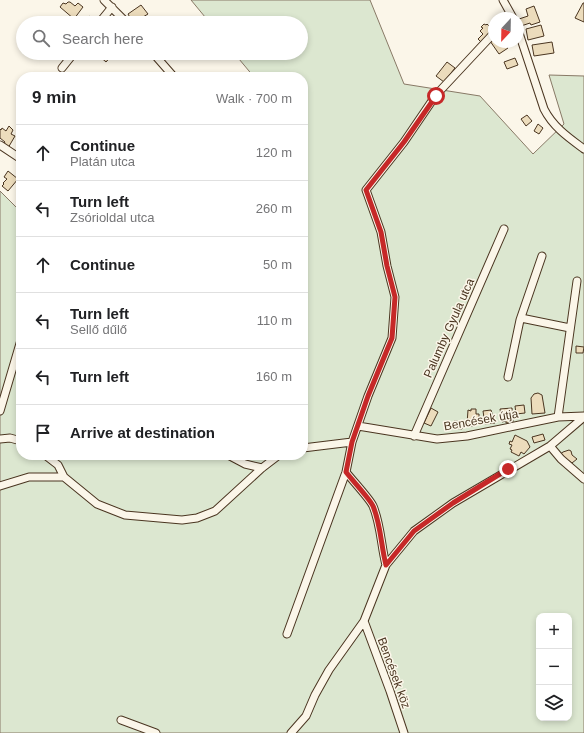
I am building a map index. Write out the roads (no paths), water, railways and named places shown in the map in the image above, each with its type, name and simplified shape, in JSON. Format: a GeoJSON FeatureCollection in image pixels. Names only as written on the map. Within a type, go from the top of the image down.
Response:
{"type":"FeatureCollection","features":[{"type":"Feature","properties":{"kind":"street"},"geometry":{"type":"LineString","coordinates":[[104,0],[120,16]]}},
{"type":"Feature","properties":{"kind":"street"},"geometry":{"type":"LineString","coordinates":[[503,0],[508,12]]}},
{"type":"Feature","properties":{"kind":"street"},"geometry":{"type":"LineString","coordinates":[[105,16],[112,7]]}},
{"type":"Feature","properties":{"kind":"street"},"geometry":{"type":"LineString","coordinates":[[287,634],[346,472],[352,442],[368,396],[392,338],[395,297],[387,266],[381,232],[366,190],[404,142],[436,96],[488,40]]}},
{"type":"Feature","properties":{"kind":"street"},"geometry":{"type":"LineString","coordinates":[[524,48],[548,117],[565,135],[584,149]]}},
{"type":"Feature","properties":{"kind":"street"},"geometry":{"type":"LineString","coordinates":[[62,68],[68,60]]}},
{"type":"Feature","properties":{"kind":"street"},"geometry":{"type":"LineString","coordinates":[[160,60],[170,72]]}},
{"type":"Feature","properties":{"kind":"street"},"geometry":{"type":"LineString","coordinates":[[0,145],[16,156]]}},
{"type":"Feature","properties":{"kind":"street","name":"Palumby Gyula utca"},"geometry":{"type":"LineString","coordinates":[[414,436],[504,229]]}},
{"type":"Feature","properties":{"kind":"street"},"geometry":{"type":"LineString","coordinates":[[508,377],[521,318],[542,256]]}},
{"type":"Feature","properties":{"kind":"street"},"geometry":{"type":"LineString","coordinates":[[558,417],[577,281]]}},
{"type":"Feature","properties":{"kind":"street"},"geometry":{"type":"LineString","coordinates":[[521,318],[570,328]]}},
{"type":"Feature","properties":{"kind":"street"},"geometry":{"type":"LineString","coordinates":[[0,411],[16,357]]}},
{"type":"Feature","properties":{"kind":"street"},"geometry":{"type":"LineString","coordinates":[[291,733],[306,716],[315,695],[329,670],[364,621],[386,565],[414,531],[446,507],[508,469],[550,446],[584,416]]}},
{"type":"Feature","properties":{"kind":"street","name":"Bencések útja"},"geometry":{"type":"LineString","coordinates":[[358,426],[437,439],[468,436],[558,417],[584,416]]}},
{"type":"Feature","properties":{"kind":"street"},"geometry":{"type":"LineString","coordinates":[[0,439],[10,438],[16,440]]}},
{"type":"Feature","properties":{"kind":"street"},"geometry":{"type":"LineString","coordinates":[[308,447],[352,442]]}},
{"type":"Feature","properties":{"kind":"street"},"geometry":{"type":"LineString","coordinates":[[550,446],[561,459],[584,479]]}},
{"type":"Feature","properties":{"kind":"street"},"geometry":{"type":"LineString","coordinates":[[51,460],[58,466],[64,477],[97,504],[125,515],[182,520],[197,518],[215,511],[272,460]]}},
{"type":"Feature","properties":{"kind":"street"},"geometry":{"type":"LineString","coordinates":[[237,460],[245,464],[262,468]]}},
{"type":"Feature","properties":{"kind":"street"},"geometry":{"type":"LineString","coordinates":[[346,472],[373,505],[382,540],[383,556],[386,565]]}},
{"type":"Feature","properties":{"kind":"street"},"geometry":{"type":"LineString","coordinates":[[0,486],[29,477],[64,477]]}},
{"type":"Feature","properties":{"kind":"street","name":"Bencések köz"},"geometry":{"type":"LineString","coordinates":[[364,621],[404,733]]}},
{"type":"Feature","properties":{"kind":"street"},"geometry":{"type":"LineString","coordinates":[[121,720],[156,733]]}}]}
